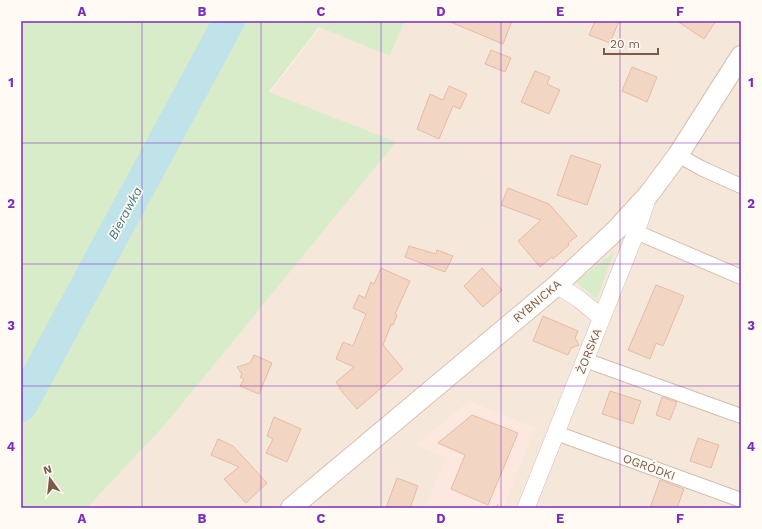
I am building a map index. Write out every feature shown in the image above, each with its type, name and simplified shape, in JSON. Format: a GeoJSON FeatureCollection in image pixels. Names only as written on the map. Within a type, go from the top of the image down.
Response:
{"type":"FeatureCollection","features":[{"type":"Feature","properties":{"kind":"main road","name":"RYBNICKA"},"geometry":{"type":"LineString","coordinates":[[291,508],[557,285],[616,230],[649,194],[678,155],[741,56]]}},
{"type":"Feature","properties":{"kind":"street"},"geometry":{"type":"LineString","coordinates":[[678,155],[701,168],[741,186]]}},
{"type":"Feature","properties":{"kind":"street","name":"ŻORSKA"},"geometry":{"type":"LineString","coordinates":[[526,508],[636,232],[649,194]]}},
{"type":"Feature","properties":{"kind":"street"},"geometry":{"type":"LineString","coordinates":[[636,232],[741,277]]}},
{"type":"Feature","properties":{"kind":"street"},"geometry":{"type":"LineString","coordinates":[[557,285],[579,299],[602,318]]}},
{"type":"Feature","properties":{"kind":"street"},"geometry":{"type":"LineString","coordinates":[[585,360],[741,416]]}},
{"type":"Feature","properties":{"kind":"street","name":"OGRÓDKI"},"geometry":{"type":"LineString","coordinates":[[556,433],[741,500]]}},
{"type":"Feature","properties":{"kind":"path"},"geometry":{"type":"LineString","coordinates":[[495,508],[497,505],[504,508]]}},
{"type":"Feature","properties":{"kind":"shaded area"},"geometry":{"type":"Polygon","coordinates":[[[405,21],[741,21],[741,508],[87,508],[164,426],[395,142],[269,93],[320,27],[390,56],[405,21]]]}},
{"type":"Feature","properties":{"kind":"shaded area"},"geometry":{"type":"Polygon","coordinates":[[[469,401],[535,428],[503,508],[425,508],[446,458],[416,445],[469,401]]]}},
{"type":"Feature","properties":{"kind":"green space"},"geometry":{"type":"Polygon","coordinates":[[[21,21],[405,21],[390,56],[319,27],[269,92],[396,142],[164,426],[87,508],[21,508],[21,21]]]}},
{"type":"Feature","properties":{"kind":"green space"},"geometry":{"type":"Polygon","coordinates":[[[614,252],[597,299],[576,282],[614,252]]]}},
{"type":"Feature","properties":{"kind":"building"},"geometry":{"type":"Polygon","coordinates":[[[448,21],[512,21],[503,44],[448,21]]]}},
{"type":"Feature","properties":{"kind":"building"},"geometry":{"type":"Polygon","coordinates":[[[595,21],[619,21],[610,43],[589,35],[595,21]]]}},
{"type":"Feature","properties":{"kind":"building"},"geometry":{"type":"Polygon","coordinates":[[[677,21],[716,21],[704,39],[677,21]]]}},
{"type":"Feature","properties":{"kind":"building"},"geometry":{"type":"Polygon","coordinates":[[[491,50],[511,58],[505,72],[485,64],[491,50]]]}},
{"type":"Feature","properties":{"kind":"building"},"geometry":{"type":"Polygon","coordinates":[[[632,67],[657,77],[647,102],[622,91],[632,67]]]}},
{"type":"Feature","properties":{"kind":"building"},"geometry":{"type":"Polygon","coordinates":[[[535,71],[550,77],[547,84],[560,90],[549,114],[521,102],[535,71]]]}},
{"type":"Feature","properties":{"kind":"building"},"geometry":{"type":"Polygon","coordinates":[[[449,86],[467,94],[460,109],[453,106],[439,139],[417,129],[430,94],[443,100],[449,86]]]}},
{"type":"Feature","properties":{"kind":"building"},"geometry":{"type":"Polygon","coordinates":[[[571,155],[601,165],[587,205],[557,195],[571,155]]]}},
{"type":"Feature","properties":{"kind":"building"},"geometry":{"type":"Polygon","coordinates":[[[508,188],[549,204],[577,236],[553,259],[552,257],[540,267],[518,241],[541,220],[501,205],[508,188]]]}},
{"type":"Feature","properties":{"kind":"building"},"geometry":{"type":"Polygon","coordinates":[[[409,246],[436,254],[437,250],[453,256],[445,272],[405,257],[409,246]]]}},
{"type":"Feature","properties":{"kind":"building"},"geometry":{"type":"Polygon","coordinates":[[[381,268],[410,281],[395,314],[397,315],[393,325],[390,324],[391,325],[383,345],[403,369],[357,409],[339,388],[340,387],[336,382],[354,367],[336,359],[343,342],[353,346],[366,314],[353,308],[359,295],[365,298],[371,282],[374,284],[381,268]]]}},
{"type":"Feature","properties":{"kind":"building"},"geometry":{"type":"Polygon","coordinates":[[[482,268],[502,290],[483,307],[464,286],[482,268]]]}},
{"type":"Feature","properties":{"kind":"building"},"geometry":{"type":"Polygon","coordinates":[[[656,285],[684,296],[663,346],[656,343],[650,359],[628,350],[656,285]]]}},
{"type":"Feature","properties":{"kind":"building"},"geometry":{"type":"Polygon","coordinates":[[[543,316],[578,331],[575,338],[579,345],[571,348],[568,355],[533,341],[543,316]]]}},
{"type":"Feature","properties":{"kind":"building"},"geometry":{"type":"Polygon","coordinates":[[[254,355],[272,363],[259,394],[240,386],[244,379],[240,377],[242,374],[237,367],[250,363],[254,355]]]}},
{"type":"Feature","properties":{"kind":"building"},"geometry":{"type":"Polygon","coordinates":[[[610,391],[641,401],[633,424],[602,414],[610,391]]]}},
{"type":"Feature","properties":{"kind":"building"},"geometry":{"type":"Polygon","coordinates":[[[662,397],[677,402],[670,420],[656,415],[662,397]]]}},
{"type":"Feature","properties":{"kind":"building"},"geometry":{"type":"Polygon","coordinates":[[[472,415],[518,433],[488,505],[451,489],[465,455],[438,443],[472,415]]]}},
{"type":"Feature","properties":{"kind":"building"},"geometry":{"type":"Polygon","coordinates":[[[274,417],[301,429],[287,462],[266,453],[273,439],[267,436],[274,417]]]}},
{"type":"Feature","properties":{"kind":"building"},"geometry":{"type":"Polygon","coordinates":[[[698,438],[719,445],[711,468],[690,461],[698,438]]]}},
{"type":"Feature","properties":{"kind":"building"},"geometry":{"type":"Polygon","coordinates":[[[218,439],[233,446],[267,483],[246,503],[224,479],[239,467],[211,455],[218,439]]]}},
{"type":"Feature","properties":{"kind":"building"},"geometry":{"type":"Polygon","coordinates":[[[397,478],[418,486],[410,508],[386,508],[397,478]]]}},
{"type":"Feature","properties":{"kind":"building"},"geometry":{"type":"Polygon","coordinates":[[[660,480],[684,489],[677,508],[650,508],[660,480]]]}},
{"type":"Feature","properties":{"kind":"waterway","name":"Bierawka"},"geometry":{"type":"LineString","coordinates":[[21,406],[229,21]]}}]}
